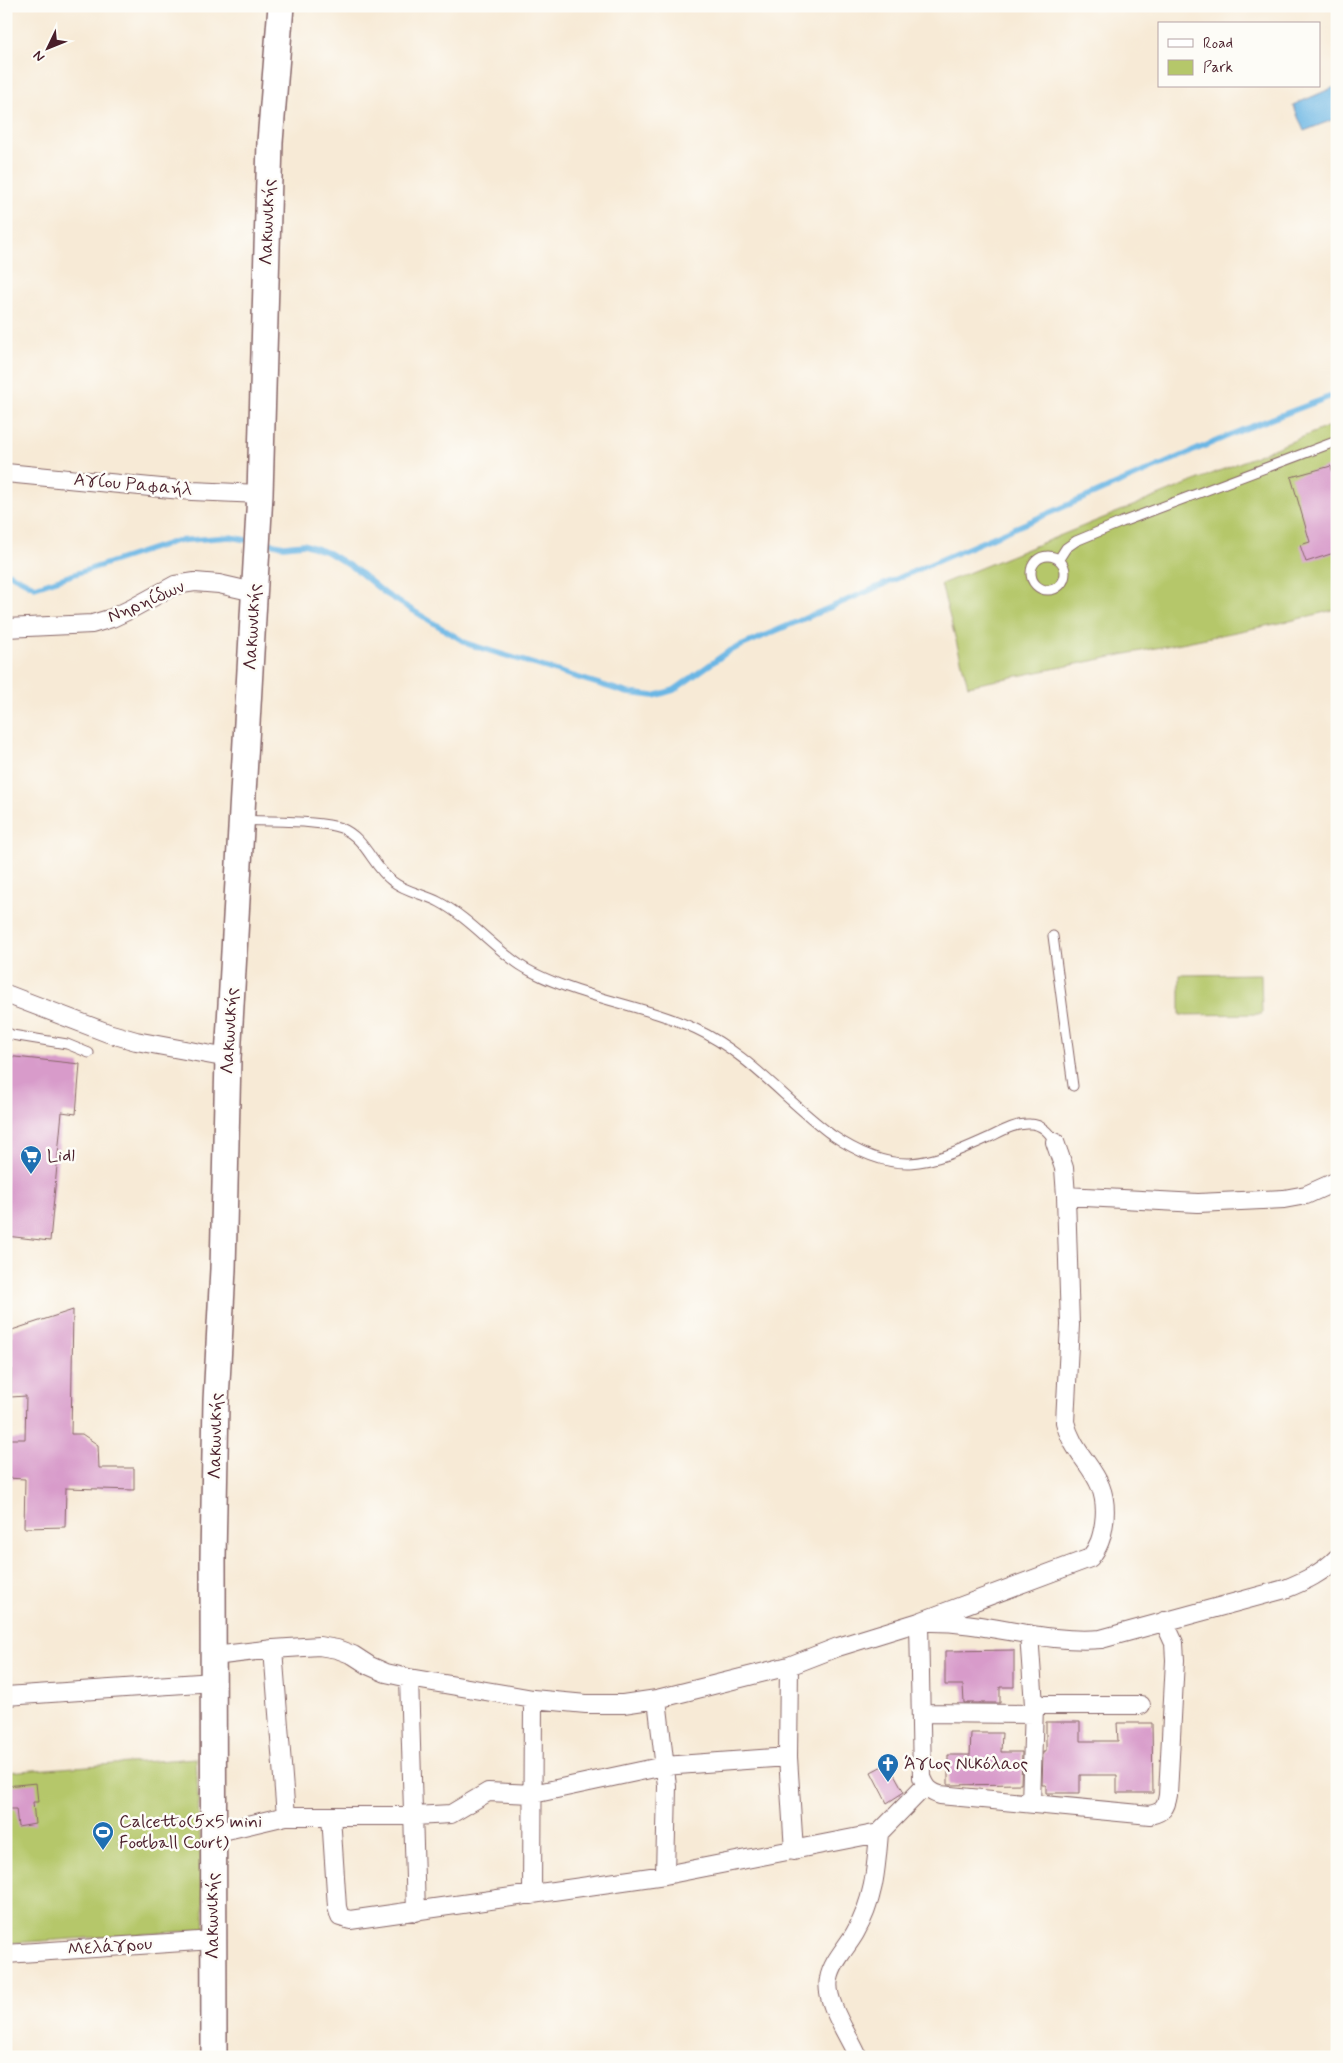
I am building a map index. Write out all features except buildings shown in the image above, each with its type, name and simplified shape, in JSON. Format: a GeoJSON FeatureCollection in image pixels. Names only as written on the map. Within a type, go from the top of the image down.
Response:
{"type":"FeatureCollection","features":[{"type":"Feature","properties":{"kind":"main road","name":"Λακωνικής"},"geometry":{"type":"LineString","coordinates":[[214,2057],[213,1558],[216,1421],[223,1269],[228,1058],[260,494],[270,142],[281,6]]}},
{"type":"Feature","properties":{"kind":"street","name":"Αγίου Ραφαήλ"},"geometry":{"type":"LineString","coordinates":[[6,473],[192,491],[260,494]]}},
{"type":"Feature","properties":{"kind":"street","name":"Νηρηίδων"},"geometry":{"type":"LineString","coordinates":[[6,628],[92,624],[112,618],[175,585],[195,582],[255,589]]}},
{"type":"Feature","properties":{"kind":"street"},"geometry":{"type":"LineString","coordinates":[[6,994],[108,1033],[136,1041],[228,1058]]}},
{"type":"Feature","properties":{"kind":"street"},"geometry":{"type":"LineString","coordinates":[[214,1656],[319,1646],[337,1649],[386,1673],[409,1678],[533,1699],[586,1704],[623,1704],[657,1699],[789,1666],[838,1647],[919,1622],[1090,1558],[1097,1550],[1102,1538],[1104,1501],[1099,1481],[1068,1436],[1065,1422],[1070,1325],[1066,1196],[1064,1168],[1055,1142]]}},
{"type":"Feature","properties":{"kind":"street"},"geometry":{"type":"LineString","coordinates":[[1066,1196],[1198,1203],[1284,1199],[1306,1195],[1337,1181]]}},
{"type":"Feature","properties":{"kind":"street"},"geometry":{"type":"LineString","coordinates":[[919,1622],[953,1622],[1082,1641],[1101,1640],[1285,1589],[1312,1578],[1337,1558]]}},
{"type":"Feature","properties":{"kind":"street"},"geometry":{"type":"LineString","coordinates":[[919,1622],[922,1777],[925,1786],[931,1792],[940,1795],[1150,1815],[1159,1813],[1166,1806],[1168,1795],[1175,1660],[1174,1643],[1164,1621]]}},
{"type":"Feature","properties":{"kind":"street"},"geometry":{"type":"LineString","coordinates":[[1029,1634],[1034,1710],[1031,1804]]}},
{"type":"Feature","properties":{"kind":"street"},"geometry":{"type":"LineString","coordinates":[[273,1649],[286,1816]]}},
{"type":"Feature","properties":{"kind":"street"},"geometry":{"type":"LineString","coordinates":[[789,1666],[788,1757],[794,1851]]}},
{"type":"Feature","properties":{"kind":"street"},"geometry":{"type":"LineString","coordinates":[[409,1678],[416,1912]]}},
{"type":"Feature","properties":{"kind":"street"},"geometry":{"type":"LineString","coordinates":[[6,1696],[214,1682]]}},
{"type":"Feature","properties":{"kind":"street"},"geometry":{"type":"LineString","coordinates":[[532,1895],[533,1699]]}},
{"type":"Feature","properties":{"kind":"street"},"geometry":{"type":"LineString","coordinates":[[657,1699],[667,1786],[665,1875]]}},
{"type":"Feature","properties":{"kind":"street"},"geometry":{"type":"LineString","coordinates":[[922,1713],[1141,1705]]}},
{"type":"Feature","properties":{"kind":"street"},"geometry":{"type":"LineString","coordinates":[[214,1833],[286,1816],[414,1816],[451,1814],[488,1792],[533,1794],[664,1766],[788,1757]]}},
{"type":"Feature","properties":{"kind":"street"},"geometry":{"type":"LineString","coordinates":[[331,1816],[337,1907],[340,1917],[350,1920],[665,1875],[879,1833],[925,1786]]}},
{"type":"Feature","properties":{"kind":"street"},"geometry":{"type":"LineString","coordinates":[[858,2057],[831,2001],[828,1979],[868,1907],[875,1882],[879,1833]]}},
{"type":"Feature","properties":{"kind":"street","name":"Μελάγρου"},"geometry":{"type":"LineString","coordinates":[[6,1954],[213,1940]]}},
{"type":"Feature","properties":{"kind":"lane"},"geometry":{"type":"LineString","coordinates":[[1059,560],[1066,548],[1122,522],[1337,441]]}},
{"type":"Feature","properties":{"kind":"lane"},"geometry":{"type":"LineString","coordinates":[[242,820],[340,827],[353,834],[390,880],[402,888],[438,901],[455,912],[522,966],[542,978],[598,998],[671,1018],[698,1030],[725,1045],[811,1119],[859,1151],[884,1159],[909,1163],[955,1152],[1016,1125],[1031,1123],[1046,1130],[1055,1142]]}},
{"type":"Feature","properties":{"kind":"lane"},"geometry":{"type":"LineString","coordinates":[[1053,936],[1073,1086]]}},
{"type":"Feature","properties":{"kind":"lane"},"geometry":{"type":"LineString","coordinates":[[6,1032],[12,1035],[67,1044],[89,1053]]}},
{"type":"Feature","properties":{"kind":"green space"},"geometry":{"type":"Polygon","coordinates":[[[1337,423],[1337,609],[1290,621],[968,686],[941,584],[1337,423]]]}},
{"type":"Feature","properties":{"kind":"green space"},"geometry":{"type":"Polygon","coordinates":[[[1261,974],[1262,1014],[1180,1015],[1180,975],[1261,974]]]}},
{"type":"Feature","properties":{"kind":"green space","name":"Calcetto(5x5 mini Football Court)"},"geometry":{"type":"Polygon","coordinates":[[[196,1758],[205,1930],[12,1943],[6,1941],[6,1772],[196,1758]]]}},
{"type":"Feature","properties":{"kind":"water"},"geometry":{"type":"Polygon","coordinates":[[[1337,86],[1337,118],[1304,131],[1293,105],[1337,86]]]}},
{"type":"Feature","properties":{"kind":"waterway"},"geometry":{"type":"LineString","coordinates":[[264,542],[284,546],[304,544],[329,553],[358,571],[386,594],[468,644],[628,693],[654,696],[674,690],[729,651],[1242,430],[1337,394]]}},
{"type":"Feature","properties":{"kind":"waterway"},"geometry":{"type":"LineString","coordinates":[[6,572],[35,587],[176,541],[230,537],[252,541]]}},
{"type":"Feature","properties":{"kind":"place","name":"Lidl"},"geometry":{"type":"Point","coordinates":[31,1175]}},
{"type":"Feature","properties":{"kind":"place","name":"Άγιος Νικόλαος"},"geometry":{"type":"Point","coordinates":[888,1783]}},
{"type":"Feature","properties":{"kind":"place","name":"Calcetto(5x5 mini Football Court)"},"geometry":{"type":"Point","coordinates":[103,1851]}}]}
